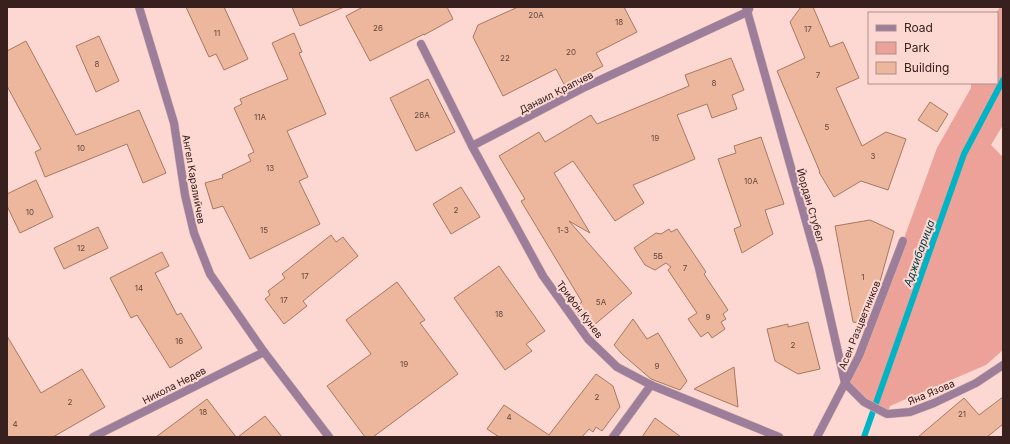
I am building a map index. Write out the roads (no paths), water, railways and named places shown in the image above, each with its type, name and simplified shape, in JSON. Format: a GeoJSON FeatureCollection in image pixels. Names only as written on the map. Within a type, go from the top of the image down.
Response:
{"type":"FeatureCollection","features":[{"type":"Feature","properties":{"kind":"street","name":"Ангел Каралийчев"},"geometry":{"type":"LineString","coordinates":[[139,7],[174,123],[185,195],[194,233],[210,274],[264,352],[329,437]]}},
{"type":"Feature","properties":{"kind":"street","name":"Данаил Крапчев"},"geometry":{"type":"LineString","coordinates":[[472,146],[585,88],[748,9]]}},
{"type":"Feature","properties":{"kind":"street","name":"Йордан Стубел"},"geometry":{"type":"LineString","coordinates":[[748,9],[819,268],[845,384]]}},
{"type":"Feature","properties":{"kind":"street"},"geometry":{"type":"LineString","coordinates":[[421,44],[472,146]]}},
{"type":"Feature","properties":{"kind":"street","name":"Трифон Кунев"},"geometry":{"type":"LineString","coordinates":[[472,146],[543,276],[588,339],[617,367],[651,385],[778,437]]}},
{"type":"Feature","properties":{"kind":"street","name":"Асен Разцветников"},"geometry":{"type":"LineString","coordinates":[[817,437],[859,356],[903,241]]}},
{"type":"Feature","properties":{"kind":"street","name":"Никола Недев"},"geometry":{"type":"LineString","coordinates":[[93,437],[264,352]]}},
{"type":"Feature","properties":{"kind":"street","name":"Яна Язова"},"geometry":{"type":"LineString","coordinates":[[845,384],[864,402],[887,414],[910,412],[934,403],[976,383],[1003,365]]}},
{"type":"Feature","properties":{"kind":"street"},"geometry":{"type":"LineString","coordinates":[[613,437],[651,385]]}},
{"type":"Feature","properties":{"kind":"waterway","name":"Аджибарица"},"geometry":{"type":"LineString","coordinates":[[864,437],[964,154],[1003,80]]}}]}
